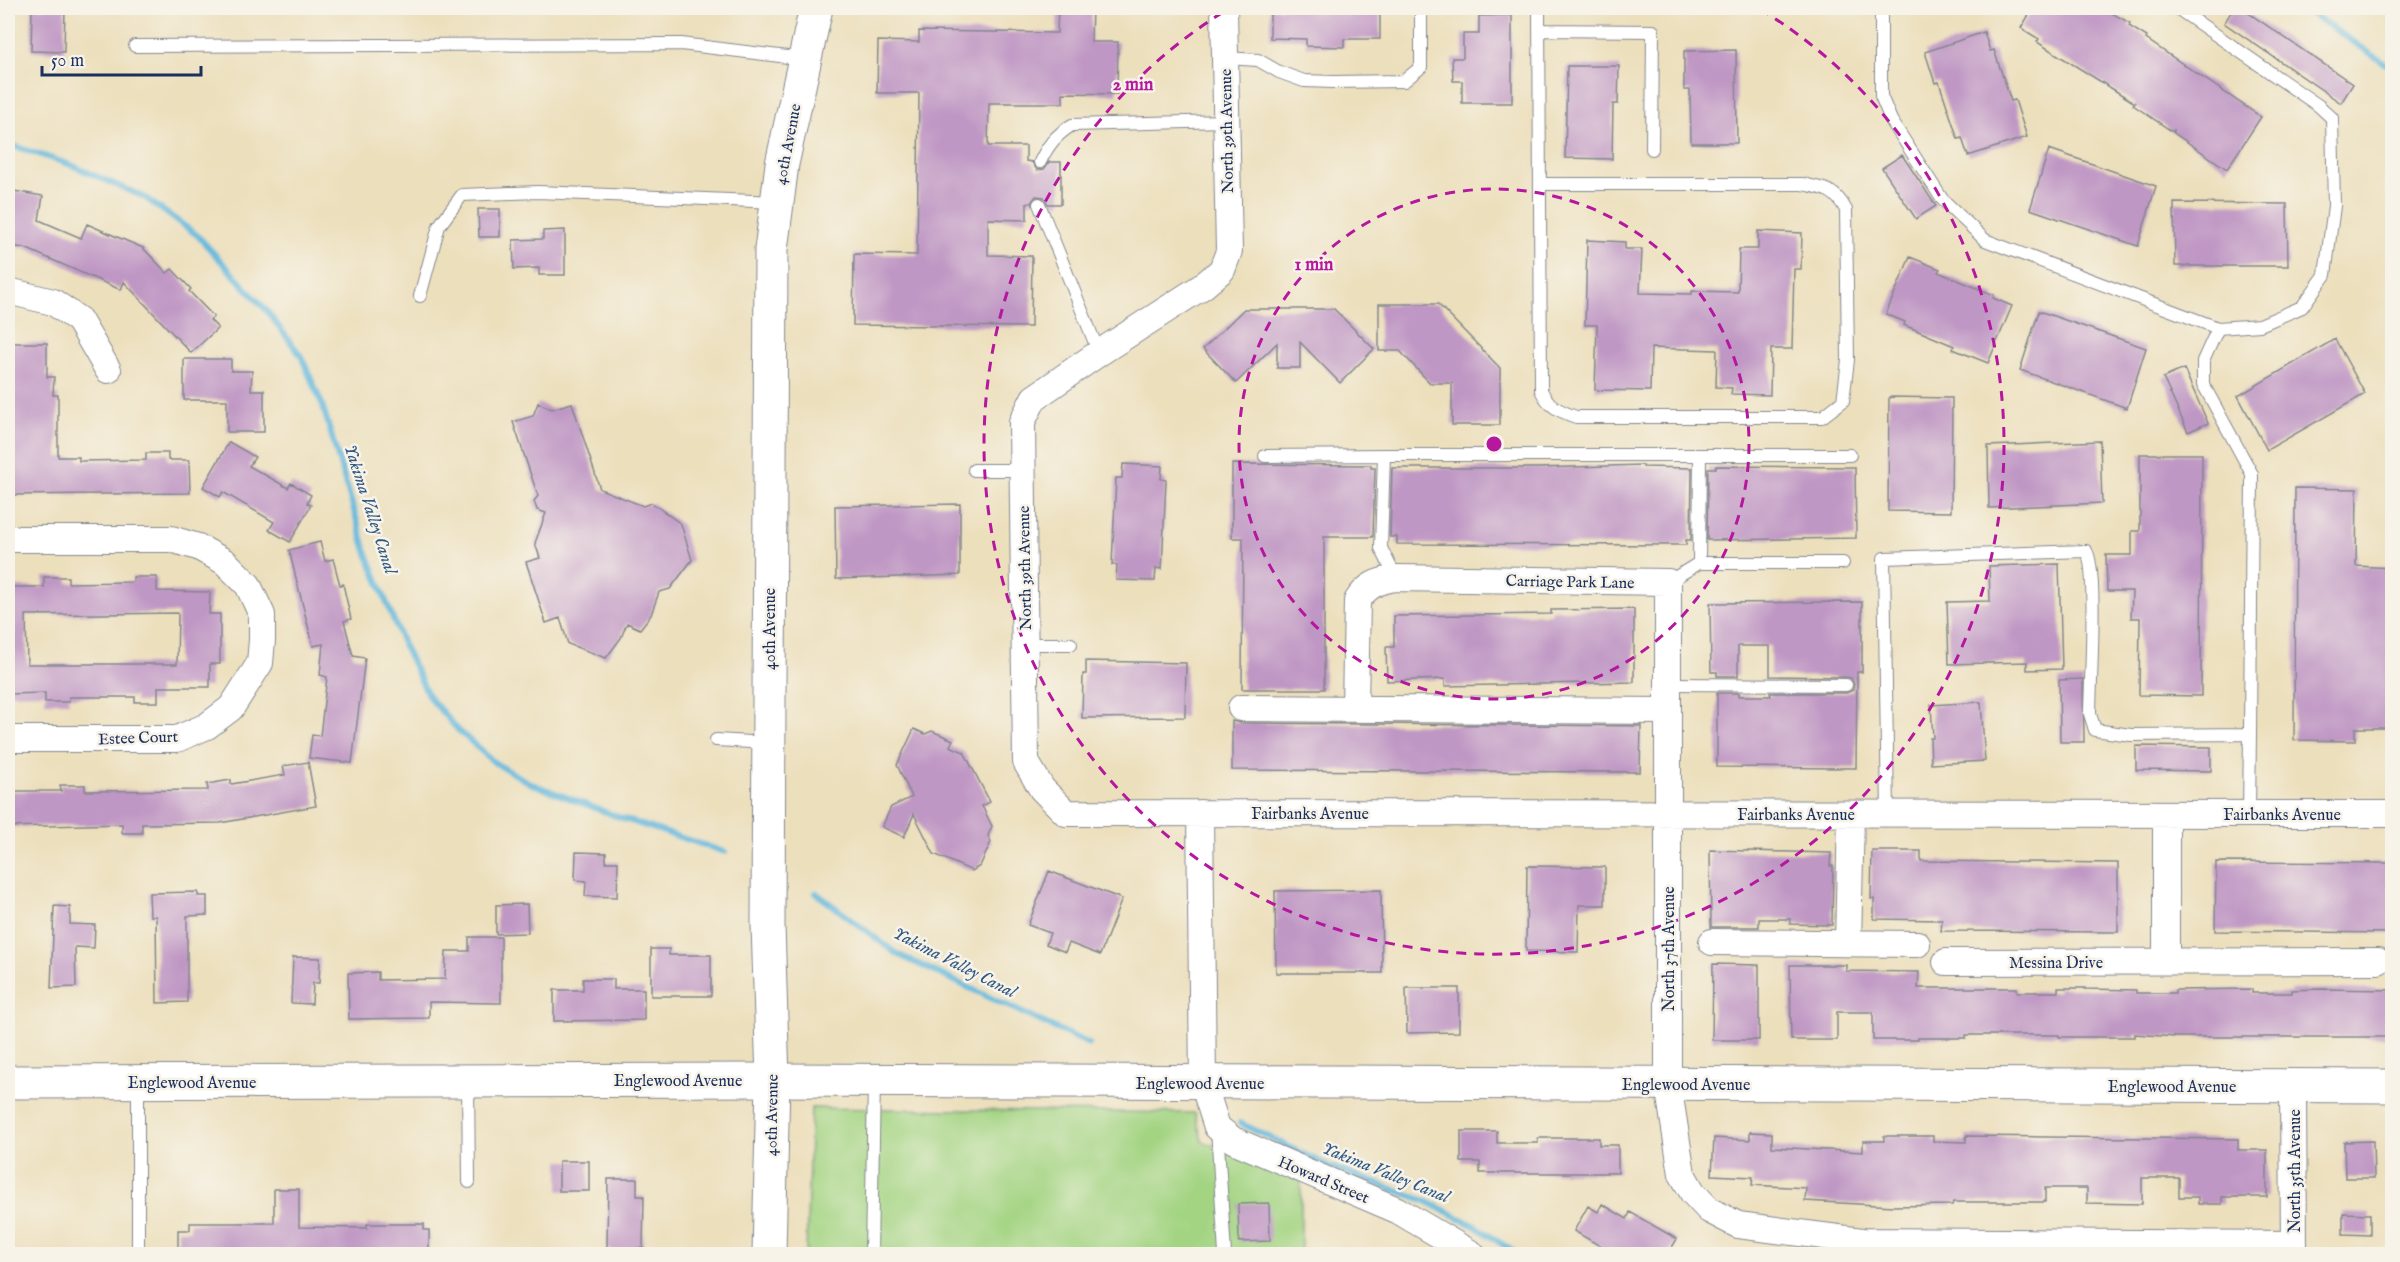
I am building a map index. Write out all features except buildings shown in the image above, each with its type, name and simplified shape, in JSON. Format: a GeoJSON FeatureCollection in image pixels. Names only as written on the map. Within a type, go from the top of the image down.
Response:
{"type":"FeatureCollection","features":[{"type":"Feature","properties":{"kind":"street","name":"40th Avenue"},"geometry":{"type":"LineString","coordinates":[[769,1254],[772,1080],[768,925],[771,250],[782,164],[816,8]]}},
{"type":"Feature","properties":{"kind":"street","name":"North 39th Avenue"},"geometry":{"type":"LineString","coordinates":[[1200,813],[1066,813],[1042,789],[1026,762],[1022,422],[1034,398],[1203,286],[1222,270],[1229,251],[1224,8]]}},
{"type":"Feature","properties":{"kind":"street"},"geometry":{"type":"LineString","coordinates":[[8,291],[53,302],[79,320],[108,370]]}},
{"type":"Feature","properties":{"kind":"street","name":"Estee Court"},"geometry":{"type":"LineString","coordinates":[[8,539],[171,539],[198,547],[225,562],[248,585],[262,615],[260,663],[231,708],[207,726],[177,739],[8,739]]}},
{"type":"Feature","properties":{"kind":"street","name":"Carriage Park Lane"},"geometry":{"type":"LineString","coordinates":[[1355,708],[1357,601],[1366,588],[1380,581],[1396,578],[1668,582]]}},
{"type":"Feature","properties":{"kind":"street"},"geometry":{"type":"LineString","coordinates":[[1668,582],[1668,814]]}},
{"type":"Feature","properties":{"kind":"street"},"geometry":{"type":"LineString","coordinates":[[1241,708],[1668,711]]}},
{"type":"Feature","properties":{"kind":"street"},"geometry":{"type":"LineString","coordinates":[[1200,813],[1203,1083],[1217,1127]]}},
{"type":"Feature","properties":{"kind":"street","name":"Fairbanks Avenue"},"geometry":{"type":"LineString","coordinates":[[1200,813],[2392,814]]}},
{"type":"Feature","properties":{"kind":"street","name":"North 37th Avenue"},"geometry":{"type":"LineString","coordinates":[[1668,814],[1668,1084],[1682,1174],[1693,1193],[1709,1210],[1738,1225],[1862,1241],[2294,1249]]}},
{"type":"Feature","properties":{"kind":"street"},"geometry":{"type":"LineString","coordinates":[[1848,943],[1851,814]]}},
{"type":"Feature","properties":{"kind":"street"},"geometry":{"type":"LineString","coordinates":[[2166,814],[2166,961]]}},
{"type":"Feature","properties":{"kind":"street"},"geometry":{"type":"LineString","coordinates":[[1712,942],[1917,944]]}},
{"type":"Feature","properties":{"kind":"street","name":"Messina Drive"},"geometry":{"type":"LineString","coordinates":[[1946,962],[2378,961]]}},
{"type":"Feature","properties":{"kind":"street","name":"Englewood Avenue"},"geometry":{"type":"LineString","coordinates":[[8,1082],[772,1080],[2392,1086]]}},
{"type":"Feature","properties":{"kind":"street","name":"North 35th Avenue"},"geometry":{"type":"LineString","coordinates":[[2293,1087],[2294,1249]]}},
{"type":"Feature","properties":{"kind":"street","name":"Howard Street"},"geometry":{"type":"LineString","coordinates":[[1217,1127],[1233,1140],[1397,1210],[1472,1254]]}},
{"type":"Feature","properties":{"kind":"lane"},"geometry":{"type":"LineString","coordinates":[[1225,58],[1257,60],[1279,72],[1304,81],[1404,81],[1421,67],[1421,8]]}},
{"type":"Feature","properties":{"kind":"lane"},"geometry":{"type":"LineString","coordinates":[[1539,8],[1541,390],[1546,402],[1559,411],[1576,417],[1822,417],[1843,400],[1848,360],[1846,210],[1841,200],[1829,189],[1802,184],[1540,184]]}},
{"type":"Feature","properties":{"kind":"lane"},"geometry":{"type":"LineString","coordinates":[[1881,8],[1881,96],[1891,120],[1942,199],[1985,240],[2218,328],[2260,325],[2302,307],[2325,275],[2334,206],[2332,118],[2319,106],[2177,8]]}},
{"type":"Feature","properties":{"kind":"lane"},"geometry":{"type":"LineString","coordinates":[[1539,30],[1653,31],[1652,149]]}},
{"type":"Feature","properties":{"kind":"lane"},"geometry":{"type":"LineString","coordinates":[[135,46],[681,44],[805,59]]}},
{"type":"Feature","properties":{"kind":"lane"},"geometry":{"type":"LineString","coordinates":[[1040,162],[1048,145],[1059,133],[1072,125],[1225,121]]}},
{"type":"Feature","properties":{"kind":"lane"},"geometry":{"type":"LineString","coordinates":[[420,296],[439,226],[462,195],[538,192],[777,202]]}},
{"type":"Feature","properties":{"kind":"lane"},"geometry":{"type":"LineString","coordinates":[[1039,204],[1099,353]]}},
{"type":"Feature","properties":{"kind":"lane"},"geometry":{"type":"LineString","coordinates":[[2218,328],[2203,361],[2203,384],[2252,474],[2249,814]]}},
{"type":"Feature","properties":{"kind":"lane"},"geometry":{"type":"LineString","coordinates":[[1384,455],[1381,548],[1396,578]]}},
{"type":"Feature","properties":{"kind":"lane"},"geometry":{"type":"LineString","coordinates":[[1700,455],[1700,563]]}},
{"type":"Feature","properties":{"kind":"lane"},"geometry":{"type":"LineString","coordinates":[[1265,456],[1850,455]]}},
{"type":"Feature","properties":{"kind":"lane"},"geometry":{"type":"LineString","coordinates":[[974,470],[1023,470]]}},
{"type":"Feature","properties":{"kind":"lane"},"geometry":{"type":"LineString","coordinates":[[1888,814],[1884,558],[2086,551],[2090,555],[2092,588],[2090,714],[2095,730],[2131,735],[2250,734]]}},
{"type":"Feature","properties":{"kind":"lane"},"geometry":{"type":"LineString","coordinates":[[1668,582],[1700,563],[1843,563]]}},
{"type":"Feature","properties":{"kind":"lane"},"geometry":{"type":"LineString","coordinates":[[1025,644],[1071,644]]}},
{"type":"Feature","properties":{"kind":"lane"},"geometry":{"type":"LineString","coordinates":[[1668,684],[1846,685]]}},
{"type":"Feature","properties":{"kind":"lane"},"geometry":{"type":"LineString","coordinates":[[716,740],[768,743]]}},
{"type":"Feature","properties":{"kind":"lane"},"geometry":{"type":"LineString","coordinates":[[468,1081],[469,1182]]}},
{"type":"Feature","properties":{"kind":"lane"},"geometry":{"type":"LineString","coordinates":[[871,1254],[874,1081]]}},
{"type":"Feature","properties":{"kind":"lane"},"geometry":{"type":"LineString","coordinates":[[138,1082],[138,1254]]}},
{"type":"Feature","properties":{"kind":"lane"},"geometry":{"type":"LineString","coordinates":[[1217,1127],[1225,1254]]}},
{"type":"Feature","properties":{"kind":"green space"},"geometry":{"type":"Polygon","coordinates":[[[811,1108],[1195,1113],[1202,1141],[1301,1181],[1301,1254],[806,1254],[811,1108]]]}},
{"type":"Feature","properties":{"kind":"waterway"},"geometry":{"type":"LineString","coordinates":[[2303,8],[2392,68]]}},
{"type":"Feature","properties":{"kind":"waterway","name":"Yakima Valley Canal"},"geometry":{"type":"LineString","coordinates":[[8,144],[71,165],[144,197],[197,235],[267,311],[301,356],[322,404],[366,551],[404,646],[429,697],[458,730],[495,763],[532,784],[621,818],[725,852]]}},
{"type":"Feature","properties":{"kind":"waterway","name":"Yakima Valley Canal"},"geometry":{"type":"LineString","coordinates":[[816,893],[897,954],[1089,1044]]}},
{"type":"Feature","properties":{"kind":"waterway","name":"Yakima Valley Canal"},"geometry":{"type":"LineString","coordinates":[[1240,1123],[1328,1166],[1426,1201],[1475,1226],[1517,1254]]}}]}
